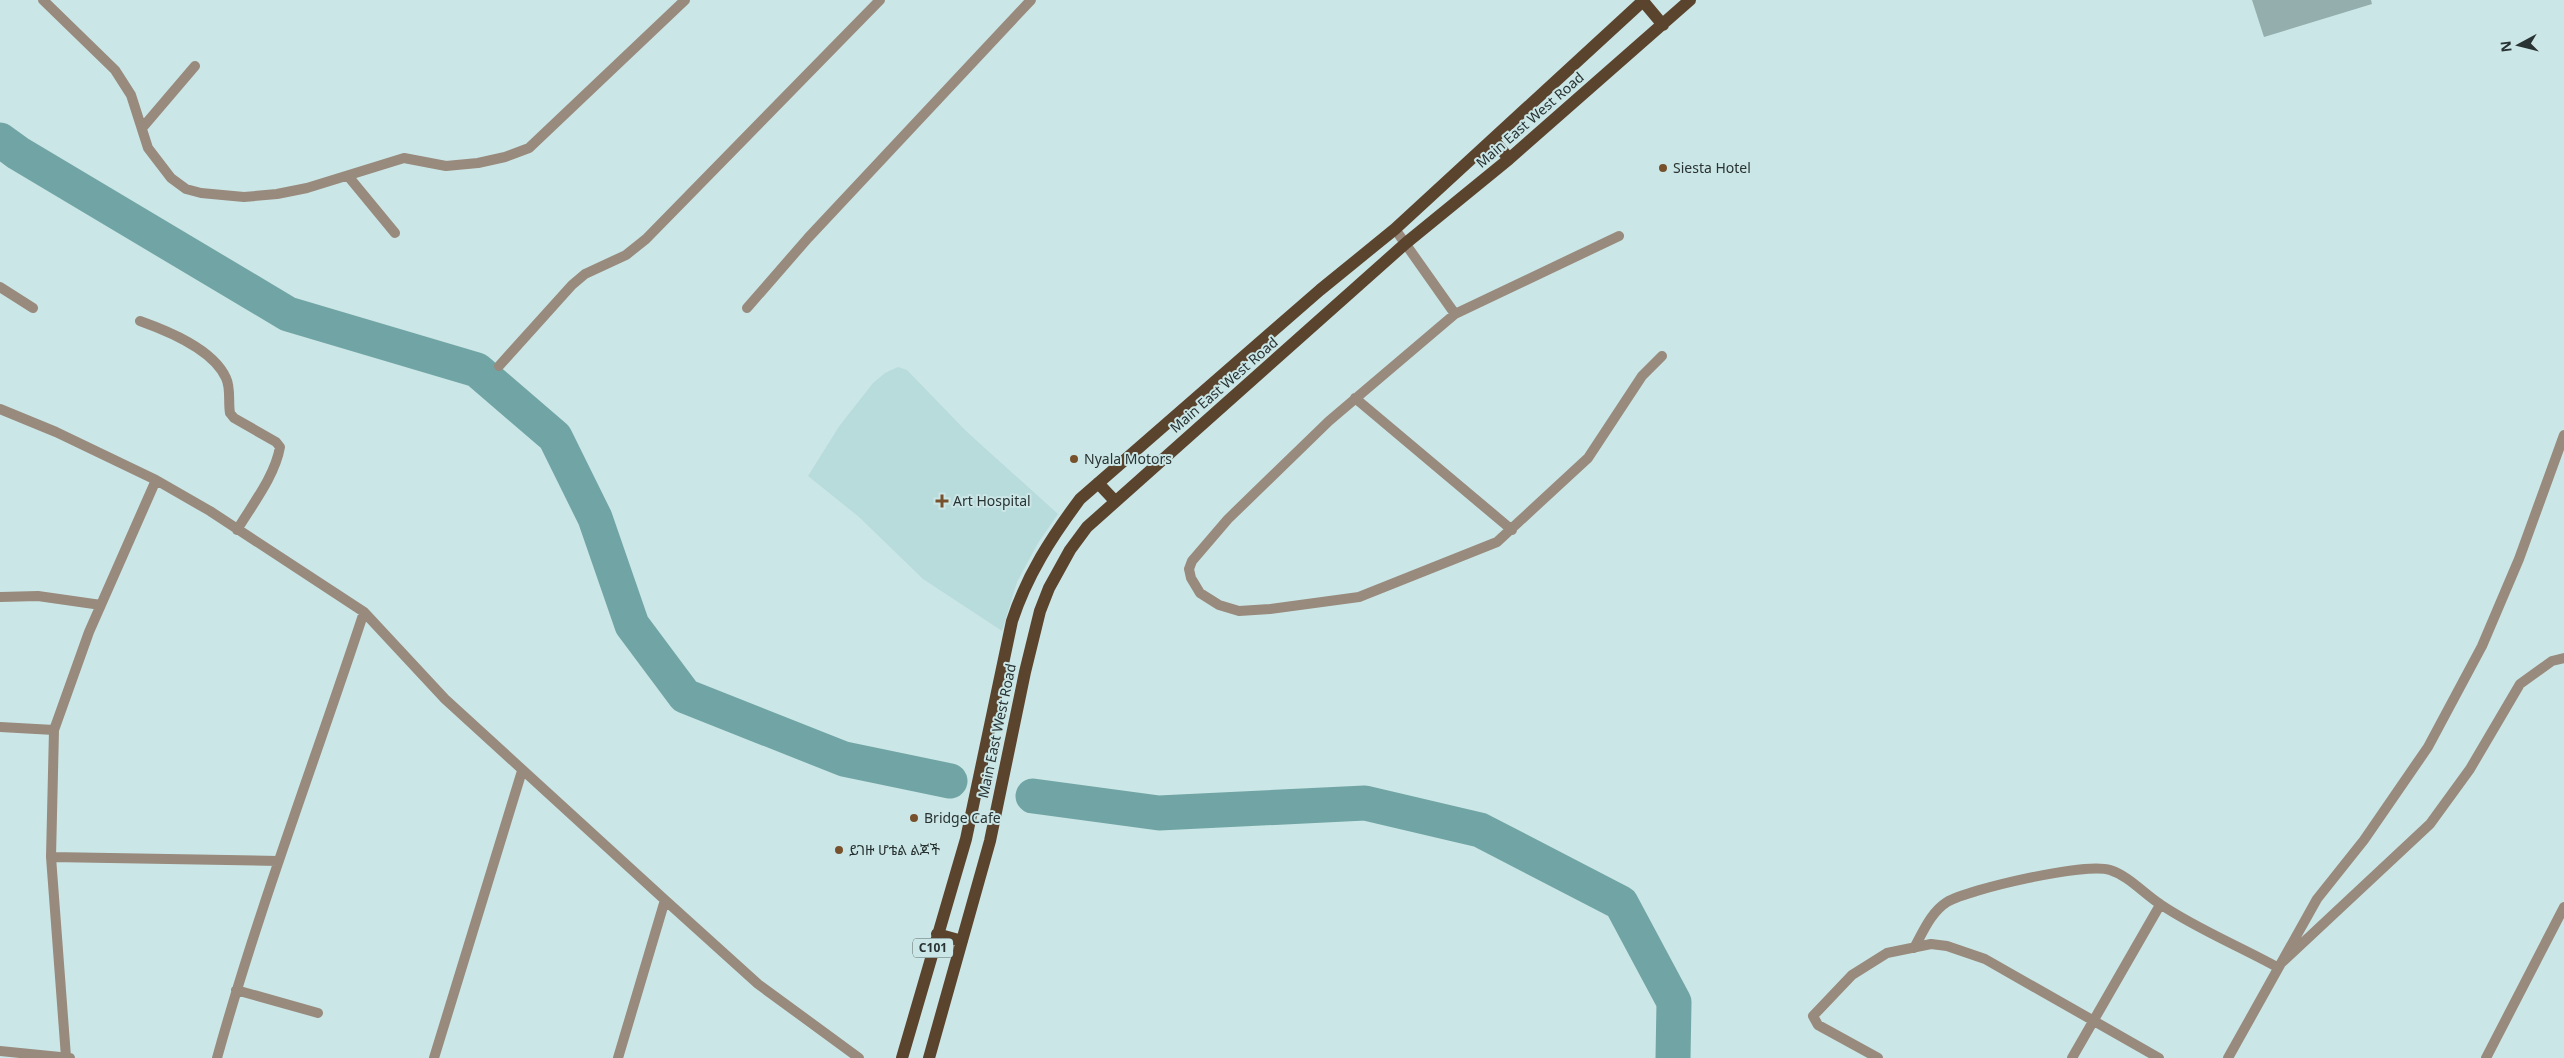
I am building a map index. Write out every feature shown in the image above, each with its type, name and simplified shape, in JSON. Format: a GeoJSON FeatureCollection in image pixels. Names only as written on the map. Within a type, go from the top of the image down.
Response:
{"type":"FeatureCollection","features":[{"type":"Feature","properties":{"kind":"main road","name":"Main East West Road"},"geometry":{"type":"LineString","coordinates":[[902,1058],[966,838],[1012,621],[1023,589],[1049,541],[1080,499],[1098,482],[1320,290],[1395,228],[1643,0]]}},
{"type":"Feature","properties":{"kind":"main road"},"geometry":{"type":"LineString","coordinates":[[1643,0],[1663,25]]}},
{"type":"Feature","properties":{"kind":"main road","name":"Main East West Road"},"geometry":{"type":"LineString","coordinates":[[929,1058],[990,841],[1025,672],[1040,612],[1049,588],[1070,550],[1087,527],[1406,243],[1509,159],[1690,0]]}},
{"type":"Feature","properties":{"kind":"main road"},"geometry":{"type":"LineString","coordinates":[[1493,139],[1509,159]]}},
{"type":"Feature","properties":{"kind":"main road"},"geometry":{"type":"LineString","coordinates":[[1320,290],[1335,308]]}},
{"type":"Feature","properties":{"kind":"main road"},"geometry":{"type":"LineString","coordinates":[[1098,482],[1115,502]]}},
{"type":"Feature","properties":{"kind":"main road"},"geometry":{"type":"LineString","coordinates":[[937,934],[962,941]]}},
{"type":"Feature","properties":{"kind":"street"},"geometry":{"type":"LineString","coordinates":[[43,0],[115,70],[132,95],[148,148],[171,178],[186,189],[201,193],[244,197],[277,194],[348,176],[404,158],[446,166],[478,163],[505,157],[529,148],[678,2]]}},
{"type":"Feature","properties":{"kind":"street"},"geometry":{"type":"LineString","coordinates":[[499,366],[572,285],[585,274],[626,255],[646,239],[880,0]]}},
{"type":"Feature","properties":{"kind":"street"},"geometry":{"type":"LineString","coordinates":[[747,308],[808,238],[1030,0]]}},
{"type":"Feature","properties":{"kind":"street"},"geometry":{"type":"LineString","coordinates":[[143,127],[195,66]]}},
{"type":"Feature","properties":{"kind":"street"},"geometry":{"type":"LineString","coordinates":[[348,176],[395,233]]}},
{"type":"Feature","properties":{"kind":"street"},"geometry":{"type":"LineString","coordinates":[[1395,228],[1455,314]]}},
{"type":"Feature","properties":{"kind":"street"},"geometry":{"type":"LineString","coordinates":[[1619,236],[1455,314],[1355,398],[1228,519],[1192,561],[1190,569],[1191,578],[1200,593],[1219,605],[1238,611],[1270,609],[1359,597],[1497,542],[1588,458],[1642,376],[1662,356]]}},
{"type":"Feature","properties":{"kind":"street"},"geometry":{"type":"LineString","coordinates":[[0,287],[33,308]]}},
{"type":"Feature","properties":{"kind":"street"},"geometry":{"type":"LineString","coordinates":[[140,321],[174,333],[206,355],[226,376],[230,413],[234,418],[276,442],[280,447],[278,457],[270,474],[237,530]]}},
{"type":"Feature","properties":{"kind":"street"},"geometry":{"type":"LineString","coordinates":[[1355,398],[1512,530]]}},
{"type":"Feature","properties":{"kind":"street"},"geometry":{"type":"LineString","coordinates":[[0,409],[56,432],[156,480],[210,511],[364,612],[445,699],[522,772],[574,816],[664,900],[758,984],[859,1058]]}},
{"type":"Feature","properties":{"kind":"street"},"geometry":{"type":"LineString","coordinates":[[2228,1058],[2277,967],[2317,899],[2364,840],[2428,747],[2486,637],[2519,559],[2564,435]]}},
{"type":"Feature","properties":{"kind":"street"},"geometry":{"type":"LineString","coordinates":[[0,1052],[68,1058],[51,857],[54,730],[72,675],[156,480]]}},
{"type":"Feature","properties":{"kind":"street"},"geometry":{"type":"LineString","coordinates":[[0,597],[38,596],[101,605]]}},
{"type":"Feature","properties":{"kind":"street"},"geometry":{"type":"LineString","coordinates":[[217,1058],[236,990],[278,861],[364,612]]}},
{"type":"Feature","properties":{"kind":"street"},"geometry":{"type":"LineString","coordinates":[[2277,967],[2430,824],[2470,769],[2520,684],[2552,661],[2564,658]]}},
{"type":"Feature","properties":{"kind":"street"},"geometry":{"type":"LineString","coordinates":[[0,728],[54,730]]}},
{"type":"Feature","properties":{"kind":"street"},"geometry":{"type":"LineString","coordinates":[[434,1058],[522,772]]}},
{"type":"Feature","properties":{"kind":"street"},"geometry":{"type":"LineString","coordinates":[[51,857],[278,861]]}},
{"type":"Feature","properties":{"kind":"street"},"geometry":{"type":"LineString","coordinates":[[1914,948],[1933,913],[1947,902],[1962,896],[2074,869],[2096,868],[2118,873],[2160,905],[2277,967]]}},
{"type":"Feature","properties":{"kind":"street"},"geometry":{"type":"LineString","coordinates":[[618,1058],[664,900]]}},
{"type":"Feature","properties":{"kind":"street"},"geometry":{"type":"LineString","coordinates":[[2072,1058],[2160,905]]}},
{"type":"Feature","properties":{"kind":"street"},"geometry":{"type":"LineString","coordinates":[[2486,1058],[2564,907]]}},
{"type":"Feature","properties":{"kind":"street"},"geometry":{"type":"LineString","coordinates":[[1878,1058],[1818,1025],[1813,1016],[1852,975],[1888,953],[1931,944],[1947,946],[1985,959],[2159,1058]]}},
{"type":"Feature","properties":{"kind":"street"},"geometry":{"type":"LineString","coordinates":[[236,990],[318,1013]]}},
{"type":"Feature","properties":{"kind":"shaded area","name":"Art Hospital"},"geometry":{"type":"Polygon","coordinates":[[[898,367],[907,370],[966,431],[1058,514],[1038,543],[1017,582],[1002,631],[923,579],[859,517],[808,476],[840,425],[873,383],[885,373],[898,367]]]}},
{"type":"Feature","properties":{"kind":"building"},"geometry":{"type":"Polygon","coordinates":[[[2252,0],[2371,0],[2372,4],[2264,37],[2252,0]]]}},
{"type":"Feature","properties":{"kind":"waterway"},"geometry":{"type":"LineString","coordinates":[[0,140],[18,153],[288,314],[477,370],[555,437],[595,518],[632,625],[685,696],[844,759],[950,781]]}},
{"type":"Feature","properties":{"kind":"waterway"},"geometry":{"type":"LineString","coordinates":[[1033,796],[1159,813],[1365,803],[1480,830],[1621,903],[1674,1002],[1673,1058]]}},
{"type":"Feature","properties":{"kind":"place","name":"Siesta Hotel"},"geometry":{"type":"Point","coordinates":[1663,168]}},
{"type":"Feature","properties":{"kind":"place","name":"Nyala Motors"},"geometry":{"type":"Point","coordinates":[1074,459]}},
{"type":"Feature","properties":{"kind":"place","name":"Art Hospital"},"geometry":{"type":"Point","coordinates":[942,501]}},
{"type":"Feature","properties":{"kind":"place","name":"Bridge Cafe"},"geometry":{"type":"Point","coordinates":[914,818]}},
{"type":"Feature","properties":{"kind":"place","name":"ይገዙ ሆቴል ልጆች"},"geometry":{"type":"Point","coordinates":[839,850]}}]}
